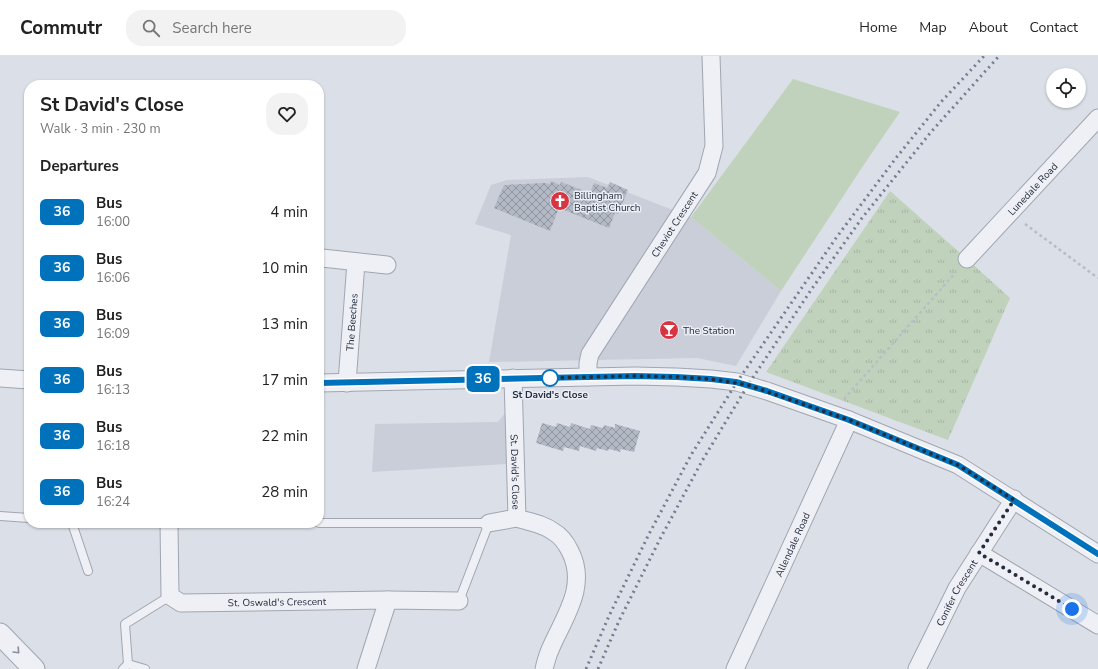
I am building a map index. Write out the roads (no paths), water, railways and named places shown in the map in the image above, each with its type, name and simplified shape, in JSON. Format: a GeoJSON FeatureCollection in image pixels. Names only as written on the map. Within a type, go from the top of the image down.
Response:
{"type":"FeatureCollection","features":[{"type":"Feature","properties":{"kind":"street","name":"Cheviot Crescent"},"geometry":{"type":"LineString","coordinates":[[588,377],[590,354],[707,173],[714,146],[711,56]]}},
{"type":"Feature","properties":{"kind":"street","name":"Lunedale Road"},"geometry":{"type":"LineString","coordinates":[[967,259],[1098,118]]}},
{"type":"Feature","properties":{"kind":"street"},"geometry":{"type":"LineString","coordinates":[[324,258],[387,265]]}},
{"type":"Feature","properties":{"kind":"street","name":"The Beeches"},"geometry":{"type":"LineString","coordinates":[[347,383],[356,262]]}},
{"type":"Feature","properties":{"kind":"street"},"geometry":{"type":"LineString","coordinates":[[324,383],[635,376],[711,379],[736,382],[767,391],[849,420],[958,465],[1098,554]]}},
{"type":"Feature","properties":{"kind":"street"},"geometry":{"type":"LineString","coordinates":[[0,378],[24,380]]}},
{"type":"Feature","properties":{"kind":"street","name":"St. David's Close"},"geometry":{"type":"LineString","coordinates":[[513,378],[517,518],[543,526],[555,532],[565,542],[574,559],[577,573],[573,601],[552,645],[544,669]]}},
{"type":"Feature","properties":{"kind":"street","name":"Allendale Road"},"geometry":{"type":"LineString","coordinates":[[736,669],[849,420]]}},
{"type":"Feature","properties":{"kind":"street","name":"Conifer Crescent"},"geometry":{"type":"LineString","coordinates":[[917,669],[957,588],[1014,500]]}},
{"type":"Feature","properties":{"kind":"street"},"geometry":{"type":"LineString","coordinates":[[489,522],[517,518]]}},
{"type":"Feature","properties":{"kind":"street"},"geometry":{"type":"LineString","coordinates":[[169,528],[170,596]]}},
{"type":"Feature","properties":{"kind":"street"},"geometry":{"type":"LineString","coordinates":[[979,553],[1098,625]]}},
{"type":"Feature","properties":{"kind":"street","name":"St. Oswald's Crescent"},"geometry":{"type":"LineString","coordinates":[[170,596],[181,603],[388,600],[459,601]]}},
{"type":"Feature","properties":{"kind":"street"},"geometry":{"type":"LineString","coordinates":[[366,669],[388,600]]}},
{"type":"Feature","properties":{"kind":"street"},"geometry":{"type":"LineString","coordinates":[[0,634],[34,669]]}},
{"type":"Feature","properties":{"kind":"lane"},"geometry":{"type":"LineString","coordinates":[[0,516],[24,518]]}},
{"type":"Feature","properties":{"kind":"lane"},"geometry":{"type":"LineString","coordinates":[[324,523],[489,522],[459,601]]}},
{"type":"Feature","properties":{"kind":"lane"},"geometry":{"type":"LineString","coordinates":[[74,528],[88,571]]}},
{"type":"Feature","properties":{"kind":"lane"},"geometry":{"type":"LineString","coordinates":[[145,669],[126,666],[125,624],[170,596]]}},
{"type":"Feature","properties":{"kind":"railway"},"geometry":{"type":"LineString","coordinates":[[586,669],[609,616],[648,536],[691,455],[737,382],[836,238],[896,158],[941,102],[984,56]]}},
{"type":"Feature","properties":{"kind":"railway"},"geometry":{"type":"LineString","coordinates":[[598,669],[619,621],[659,541],[702,461],[748,385],[811,290],[862,218],[931,132],[999,56]]}},
{"type":"Feature","properties":{"kind":"place","name":"Billingham Baptist Church"},"geometry":{"type":"Point","coordinates":[560,201]}},
{"type":"Feature","properties":{"kind":"place","name":"The Station"},"geometry":{"type":"Point","coordinates":[669,330]}},
{"type":"Feature","properties":{"kind":"place","name":"St David's Close"},"geometry":{"type":"Point","coordinates":[550,378]}}]}
